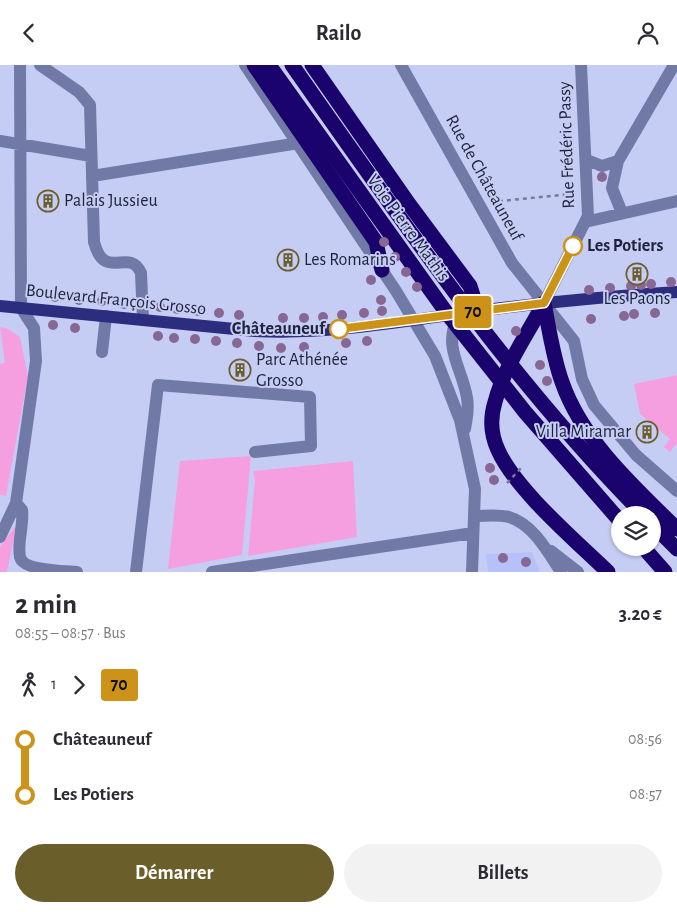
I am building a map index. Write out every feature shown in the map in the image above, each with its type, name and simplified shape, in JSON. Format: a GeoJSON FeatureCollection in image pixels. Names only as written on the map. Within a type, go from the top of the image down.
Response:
{"type":"FeatureCollection","features":[{"type":"Feature","properties":{"kind":"highway"},"geometry":{"type":"LineString","coordinates":[[254,65],[376,242],[382,270]]}},
{"type":"Feature","properties":{"kind":"highway","name":"Voie Pierre Mathis"},"geometry":{"type":"LineString","coordinates":[[269,65],[446,312],[525,412],[611,511]]}},
{"type":"Feature","properties":{"kind":"highway","name":"Voie Pierre Mathis"},"geometry":{"type":"LineString","coordinates":[[292,65],[394,211],[458,296],[541,401],[613,484],[635,506]]}},
{"type":"Feature","properties":{"kind":"highway"},"geometry":{"type":"LineString","coordinates":[[312,65],[409,204],[470,285],[478,311]]}},
{"type":"Feature","properties":{"kind":"highway"},"geometry":{"type":"LineString","coordinates":[[544,303],[503,377],[492,415],[492,428],[498,451],[514,476],[603,568]]}},
{"type":"Feature","properties":{"kind":"highway"},"geometry":{"type":"LineString","coordinates":[[544,303],[562,382],[573,408],[596,443],[643,496],[677,529]]}},
{"type":"Feature","properties":{"kind":"highway"},"geometry":{"type":"LineString","coordinates":[[461,314],[494,334],[501,344],[504,357],[503,377]]}},
{"type":"Feature","properties":{"kind":"highway"},"geometry":{"type":"LineString","coordinates":[[661,533],[677,549]]}},
{"type":"Feature","properties":{"kind":"highway"},"geometry":{"type":"LineString","coordinates":[[651,556],[665,572]]}},
{"type":"Feature","properties":{"kind":"main road","name":"Boulevard François Grosso"},"geometry":{"type":"LineString","coordinates":[[0,306],[255,331],[296,333],[416,321],[544,303],[677,292]]}},
{"type":"Feature","properties":{"kind":"street"},"geometry":{"type":"LineString","coordinates":[[0,537],[16,503],[36,361],[34,328],[21,308],[20,65]]}},
{"type":"Feature","properties":{"kind":"street"},"geometry":{"type":"LineString","coordinates":[[40,65],[87,99],[91,111],[92,176],[97,251],[100,258],[106,262],[132,262],[138,266],[141,273],[143,320]]}},
{"type":"Feature","properties":{"kind":"street"},"geometry":{"type":"LineString","coordinates":[[245,65],[299,143],[416,321],[435,356],[465,434],[475,489],[472,572]]}},
{"type":"Feature","properties":{"kind":"street","name":"Rue de Châteauneuf"},"geometry":{"type":"LineString","coordinates":[[401,65],[516,270],[574,341],[582,379],[594,405],[631,450],[677,491]]}},
{"type":"Feature","properties":{"kind":"street","name":"Rue Frédéric Passy"},"geometry":{"type":"LineString","coordinates":[[544,303],[585,222],[588,207],[581,65]]}},
{"type":"Feature","properties":{"kind":"street"},"geometry":{"type":"LineString","coordinates":[[622,213],[612,188],[618,161],[674,65]]}},
{"type":"Feature","properties":{"kind":"street"},"geometry":{"type":"LineString","coordinates":[[0,141],[92,156]]}},
{"type":"Feature","properties":{"kind":"street"},"geometry":{"type":"LineString","coordinates":[[92,176],[299,143]]}},
{"type":"Feature","properties":{"kind":"street"},"geometry":{"type":"LineString","coordinates":[[586,160],[602,166],[618,161]]}},
{"type":"Feature","properties":{"kind":"street"},"geometry":{"type":"LineString","coordinates":[[585,222],[677,201]]}},
{"type":"Feature","properties":{"kind":"street"},"geometry":{"type":"LineString","coordinates":[[461,314],[453,328],[452,342],[468,399],[465,434]]}},
{"type":"Feature","properties":{"kind":"street"},"geometry":{"type":"LineString","coordinates":[[102,352],[106,317]]}},
{"type":"Feature","properties":{"kind":"street"},"geometry":{"type":"LineString","coordinates":[[136,572],[158,385],[310,397],[311,446],[255,452]]}},
{"type":"Feature","properties":{"kind":"street"},"geometry":{"type":"LineString","coordinates":[[16,503],[22,510],[20,557],[25,564],[33,567],[77,572]]}},
{"type":"Feature","properties":{"kind":"street"},"geometry":{"type":"LineString","coordinates":[[474,516],[509,517],[528,529],[545,547],[561,572]]}},
{"type":"Feature","properties":{"kind":"street"},"geometry":{"type":"LineString","coordinates":[[212,572],[473,533]]}},
{"type":"Feature","properties":{"kind":"street"},"geometry":{"type":"LineString","coordinates":[[545,547],[560,556],[578,572]]}},
{"type":"Feature","properties":{"kind":"street"},"geometry":{"type":"LineString","coordinates":[[603,568],[615,572]]}},
{"type":"Feature","properties":{"kind":"path"},"geometry":{"type":"LineString","coordinates":[[480,203],[572,194]]}},
{"type":"Feature","properties":{"kind":"path"},"geometry":{"type":"LineString","coordinates":[[507,483],[523,466]]}},
{"type":"Feature","properties":{"kind":"shaded area"},"geometry":{"type":"Polygon","coordinates":[[[0,327],[8,329],[20,337],[28,376],[6,496],[0,495],[0,364],[5,363],[0,327]]]}},
{"type":"Feature","properties":{"kind":"shaded area"},"geometry":{"type":"Polygon","coordinates":[[[677,375],[677,443],[670,452],[664,447],[670,439],[640,414],[634,384],[677,375]]]}},
{"type":"Feature","properties":{"kind":"shaded area"},"geometry":{"type":"Polygon","coordinates":[[[251,456],[242,555],[168,569],[180,461],[251,456]]]}},
{"type":"Feature","properties":{"kind":"shaded area"},"geometry":{"type":"Polygon","coordinates":[[[353,461],[357,537],[248,556],[255,480],[253,471],[353,461]]]}},
{"type":"Feature","properties":{"kind":"shaded area"},"geometry":{"type":"Polygon","coordinates":[[[17,524],[7,572],[0,572],[0,547],[17,524]]]}},
{"type":"Feature","properties":{"kind":"shaded area"},"geometry":{"type":"Polygon","coordinates":[[[532,552],[540,572],[488,572],[486,554],[532,552]]]}},
{"type":"Feature","properties":{"kind":"bus line","name":"70"},"geometry":{"type":"LineString","coordinates":[[339,329],[416,321],[483,310],[544,303],[573,246]]}},
{"type":"Feature","properties":{"kind":"place","name":"Palais Jussieu"},"geometry":{"type":"Point","coordinates":[48,201]}},
{"type":"Feature","properties":{"kind":"place","name":"Les Potiers"},"geometry":{"type":"Point","coordinates":[573,246]}},
{"type":"Feature","properties":{"kind":"place","name":"Les Romarins"},"geometry":{"type":"Point","coordinates":[288,260]}},
{"type":"Feature","properties":{"kind":"place","name":"Les Paons"},"geometry":{"type":"Point","coordinates":[637,274]}},
{"type":"Feature","properties":{"kind":"place","name":"Châteauneuf"},"geometry":{"type":"Point","coordinates":[339,329]}},
{"type":"Feature","properties":{"kind":"place","name":"Parc Athénée Grosso"},"geometry":{"type":"Point","coordinates":[240,370]}},
{"type":"Feature","properties":{"kind":"place","name":"Villa Miramar"},"geometry":{"type":"Point","coordinates":[647,432]}}]}
